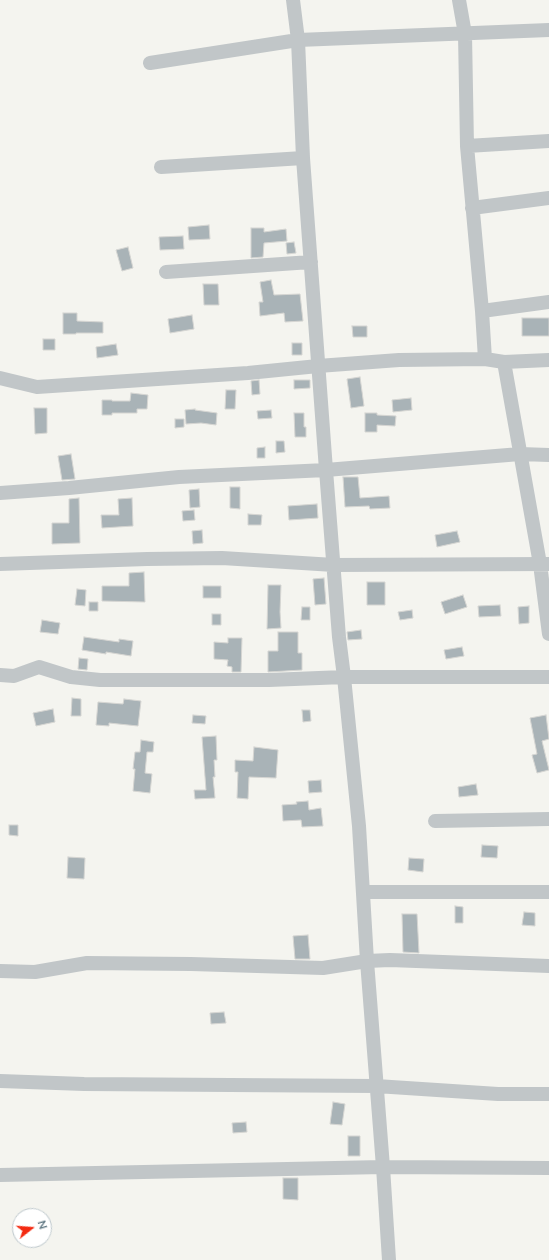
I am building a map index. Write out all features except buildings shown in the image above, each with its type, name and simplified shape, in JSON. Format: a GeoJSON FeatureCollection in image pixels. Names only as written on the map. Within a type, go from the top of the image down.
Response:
{"type":"FeatureCollection","features":[{"type":"Feature","properties":{"kind":"street"},"geometry":{"type":"LineString","coordinates":[[292,0],[298,40],[303,158],[339,637],[359,826],[367,961],[389,1260]]}},
{"type":"Feature","properties":{"kind":"street"},"geometry":{"type":"LineString","coordinates":[[459,0],[465,34],[467,146],[485,359]]}},
{"type":"Feature","properties":{"kind":"street"},"geometry":{"type":"LineString","coordinates":[[150,63],[298,40],[549,30]]}},
{"type":"Feature","properties":{"kind":"street"},"geometry":{"type":"LineString","coordinates":[[467,146],[549,141]]}},
{"type":"Feature","properties":{"kind":"street"},"geometry":{"type":"LineString","coordinates":[[161,167],[303,158]]}},
{"type":"Feature","properties":{"kind":"street"},"geometry":{"type":"LineString","coordinates":[[472,208],[549,198]]}},
{"type":"Feature","properties":{"kind":"street"},"geometry":{"type":"LineString","coordinates":[[166,272],[311,262]]}},
{"type":"Feature","properties":{"kind":"street"},"geometry":{"type":"LineString","coordinates":[[482,311],[549,302]]}},
{"type":"Feature","properties":{"kind":"street"},"geometry":{"type":"LineString","coordinates":[[0,378],[37,387],[248,373],[399,360],[485,359],[504,362],[549,360]]}},
{"type":"Feature","properties":{"kind":"street"},"geometry":{"type":"LineString","coordinates":[[504,362],[520,454],[544,564],[549,634]]}},
{"type":"Feature","properties":{"kind":"street"},"geometry":{"type":"LineString","coordinates":[[0,493],[179,477],[326,470],[520,454],[549,455]]}},
{"type":"Feature","properties":{"kind":"street"},"geometry":{"type":"LineString","coordinates":[[0,564],[222,558],[334,565],[544,564]]}},
{"type":"Feature","properties":{"kind":"street"},"geometry":{"type":"LineString","coordinates":[[0,675],[14,676],[39,667],[71,677],[100,680],[269,680],[344,677],[549,677]]}},
{"type":"Feature","properties":{"kind":"street"},"geometry":{"type":"LineString","coordinates":[[435,821],[549,819]]}},
{"type":"Feature","properties":{"kind":"street"},"geometry":{"type":"LineString","coordinates":[[363,892],[549,892]]}},
{"type":"Feature","properties":{"kind":"street"},"geometry":{"type":"LineString","coordinates":[[0,972],[35,972],[87,963],[191,964],[323,968],[367,961],[390,960],[549,966]]}},
{"type":"Feature","properties":{"kind":"street"},"geometry":{"type":"LineString","coordinates":[[0,1081],[84,1084],[376,1086],[498,1094],[549,1094]]}},
{"type":"Feature","properties":{"kind":"street"},"geometry":{"type":"LineString","coordinates":[[0,1175],[383,1167],[549,1168]]}}]}
